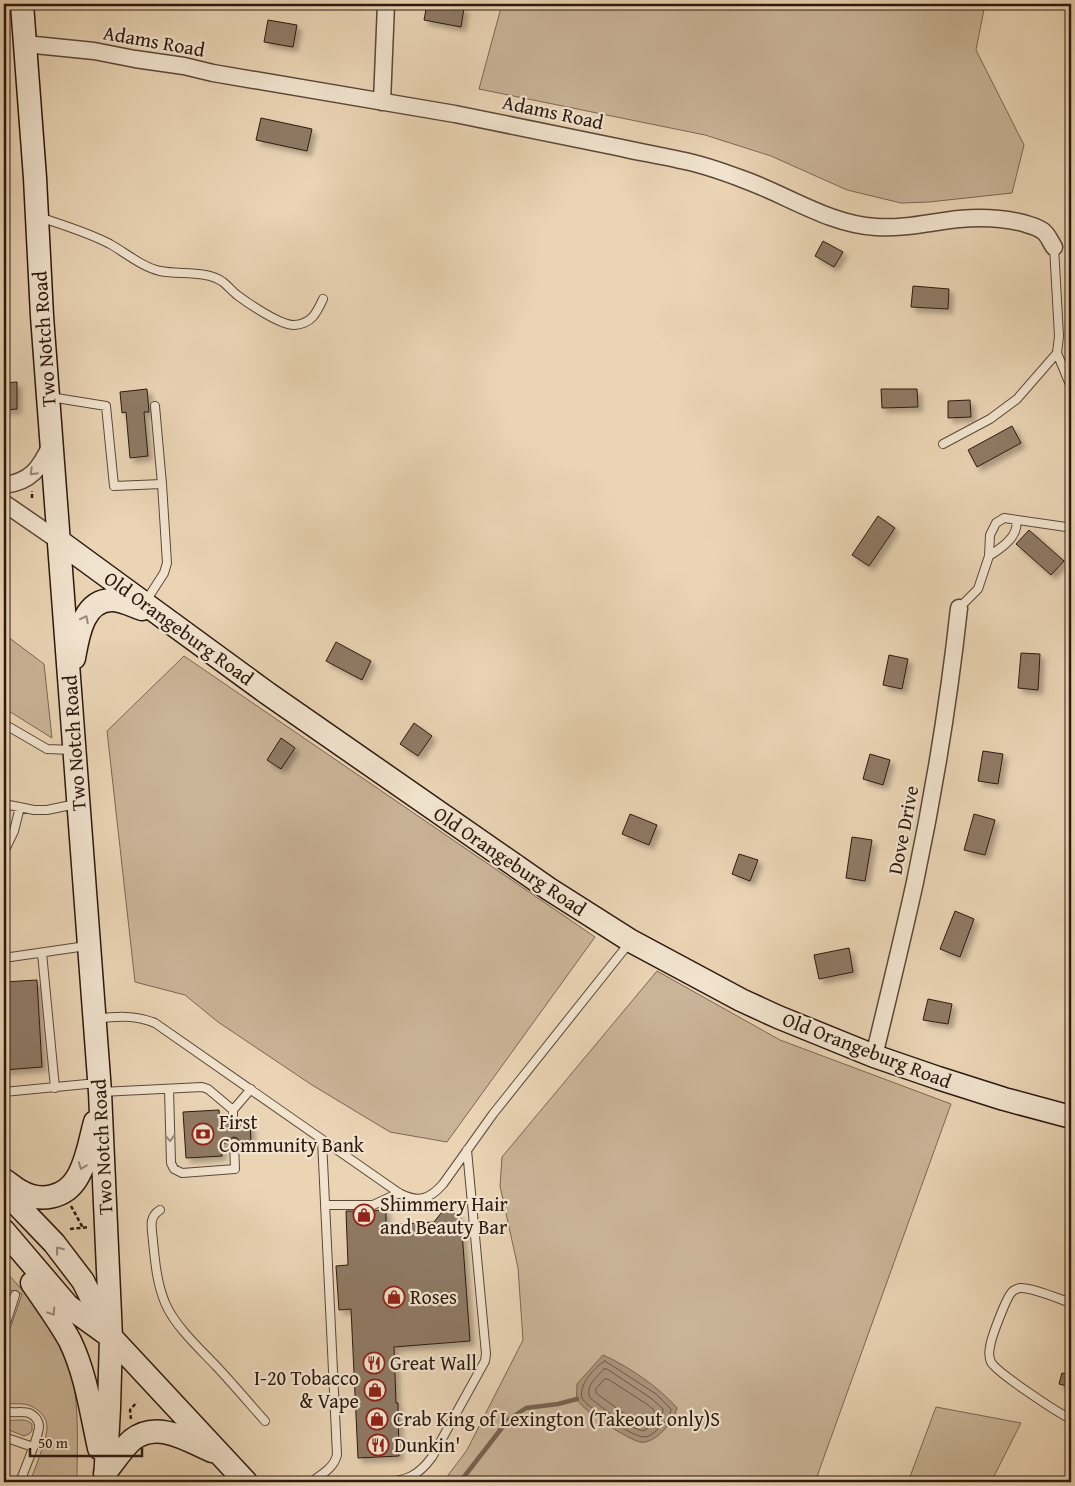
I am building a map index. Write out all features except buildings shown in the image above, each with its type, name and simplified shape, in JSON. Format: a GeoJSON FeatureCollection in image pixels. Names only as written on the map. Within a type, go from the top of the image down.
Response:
{"type":"FeatureCollection","features":[{"type":"Feature","properties":{"kind":"street","name":"Two Notch Road"},"geometry":{"type":"LineString","coordinates":[[22,4],[51,445],[100,1092],[110,1337],[109,1408],[105,1478]]}},
{"type":"Feature","properties":{"kind":"street"},"geometry":{"type":"LineString","coordinates":[[382,102],[386,4]]}},
{"type":"Feature","properties":{"kind":"street","name":"Adams Road"},"geometry":{"type":"LineString","coordinates":[[25,44],[94,51],[456,114],[690,162],[748,180],[823,215],[863,226],[877,228],[905,227],[960,219],[988,218],[1015,221],[1029,224],[1044,232],[1054,248]]}},
{"type":"Feature","properties":{"kind":"street"},"geometry":{"type":"LineString","coordinates":[[4,485],[21,482],[28,478],[43,462],[51,445]]}},
{"type":"Feature","properties":{"kind":"street","name":"Old Orangeburg Road"},"geometry":{"type":"LineString","coordinates":[[4,503],[267,693],[548,889],[631,941],[741,1000],[874,1056],[994,1096],[1071,1117]]}},
{"type":"Feature","properties":{"kind":"street"},"geometry":{"type":"LineString","coordinates":[[69,683],[78,636],[83,621],[95,605],[103,601],[114,600],[153,610]]}},
{"type":"Feature","properties":{"kind":"street","name":"Dove Drive"},"geometry":{"type":"LineString","coordinates":[[874,1056],[915,880],[941,741],[953,665],[959,608]]}},
{"type":"Feature","properties":{"kind":"street"},"geometry":{"type":"LineString","coordinates":[[4,1180],[21,1192],[34,1196],[45,1198],[64,1192],[77,1178],[83,1165],[100,1092]]}},
{"type":"Feature","properties":{"kind":"street"},"geometry":{"type":"LineString","coordinates":[[4,1191],[54,1244],[83,1281],[110,1337]]}},
{"type":"Feature","properties":{"kind":"street"},"geometry":{"type":"LineString","coordinates":[[6,1242],[68,1306],[110,1337],[246,1482]]}},
{"type":"Feature","properties":{"kind":"street"},"geometry":{"type":"LineString","coordinates":[[6,1242],[65,1332],[76,1356],[86,1387],[105,1478]]}},
{"type":"Feature","properties":{"kind":"street"},"geometry":{"type":"LineString","coordinates":[[105,1478],[132,1440],[148,1432],[155,1431],[174,1435],[221,1455]]}},
{"type":"Feature","properties":{"kind":"lane"},"geometry":{"type":"LineString","coordinates":[[37,216],[79,230],[109,244],[146,266],[160,271],[208,276],[222,282],[258,309],[284,323],[294,325],[306,322],[315,316],[323,299]]}},
{"type":"Feature","properties":{"kind":"lane"},"geometry":{"type":"LineString","coordinates":[[1054,248],[1059,336],[1057,353],[1071,387]]}},
{"type":"Feature","properties":{"kind":"lane"},"geometry":{"type":"LineString","coordinates":[[943,444],[990,419],[1018,399],[1057,353]]}},
{"type":"Feature","properties":{"kind":"lane"},"geometry":{"type":"LineString","coordinates":[[48,396],[106,406],[114,486],[162,484]]}},
{"type":"Feature","properties":{"kind":"lane"},"geometry":{"type":"LineString","coordinates":[[153,610],[157,586],[167,563],[155,406]]}},
{"type":"Feature","properties":{"kind":"lane"},"geometry":{"type":"LineString","coordinates":[[959,608],[978,589],[989,556],[990,535],[996,523],[1004,518],[1066,527],[1071,525]]}},
{"type":"Feature","properties":{"kind":"lane"},"geometry":{"type":"LineString","coordinates":[[989,556],[1004,546],[1010,538],[1016,529],[1016,520]]}},
{"type":"Feature","properties":{"kind":"lane"},"geometry":{"type":"LineString","coordinates":[[4,724],[47,749],[74,750]]}},
{"type":"Feature","properties":{"kind":"lane"},"geometry":{"type":"LineString","coordinates":[[4,804],[34,810],[48,810],[78,804]]}},
{"type":"Feature","properties":{"kind":"lane"},"geometry":{"type":"LineString","coordinates":[[4,852],[14,831],[20,807]]}},
{"type":"Feature","properties":{"kind":"lane"},"geometry":{"type":"LineString","coordinates":[[94,1019],[126,1016],[141,1018],[155,1023],[398,1193],[413,1199],[421,1199],[435,1193],[493,1114],[631,941]]}},
{"type":"Feature","properties":{"kind":"lane"},"geometry":{"type":"LineString","coordinates":[[4,958],[89,946]]}},
{"type":"Feature","properties":{"kind":"lane"},"geometry":{"type":"LineString","coordinates":[[42,953],[55,1088]]}},
{"type":"Feature","properties":{"kind":"lane"},"geometry":{"type":"LineString","coordinates":[[4,1092],[55,1088],[100,1092],[202,1086],[233,1110]]}},
{"type":"Feature","properties":{"kind":"lane"},"geometry":{"type":"LineString","coordinates":[[169,1089],[171,1163],[174,1169],[182,1173],[235,1168],[234,1143]]}},
{"type":"Feature","properties":{"kind":"lane"},"geometry":{"type":"LineString","coordinates":[[234,1124],[233,1110],[251,1089]]}},
{"type":"Feature","properties":{"kind":"lane"},"geometry":{"type":"LineString","coordinates":[[311,1482],[334,1464],[336,1454],[322,1140]]}},
{"type":"Feature","properties":{"kind":"lane"},"geometry":{"type":"LineString","coordinates":[[386,1482],[398,1482],[418,1473],[432,1458],[485,1361],[486,1354],[467,1150]]}},
{"type":"Feature","properties":{"kind":"lane"},"geometry":{"type":"LineString","coordinates":[[325,1205],[373,1205],[398,1193]]}},
{"type":"Feature","properties":{"kind":"lane"},"geometry":{"type":"LineString","coordinates":[[160,1210],[152,1219],[154,1248],[160,1288],[169,1310],[191,1339],[265,1421]]}},
{"type":"Feature","properties":{"kind":"lane"},"geometry":{"type":"LineString","coordinates":[[1071,1303],[1029,1289],[1020,1288],[1013,1291],[1001,1315],[990,1346],[989,1356],[991,1363],[1016,1383],[1062,1415],[1071,1419]]}},
{"type":"Feature","properties":{"kind":"lane"},"geometry":{"type":"LineString","coordinates":[[7,1320],[16,1295]]}},
{"type":"Feature","properties":{"kind":"lane"},"geometry":{"type":"LineString","coordinates":[[4,1301],[12,1304]]}},
{"type":"Feature","properties":{"kind":"lane"},"geometry":{"type":"LineString","coordinates":[[4,1411],[10,1413],[28,1412],[36,1418],[39,1427],[20,1482]]}},
{"type":"Feature","properties":{"kind":"lane"},"geometry":{"type":"LineString","coordinates":[[4,1437],[33,1447]]}},
{"type":"Feature","properties":{"kind":"path"},"geometry":{"type":"LineString","coordinates":[[32,498],[32,493],[37,494]]}},
{"type":"Feature","properties":{"kind":"path"},"geometry":{"type":"LineString","coordinates":[[68,1200],[83,1228]]}},
{"type":"Feature","properties":{"kind":"path"},"geometry":{"type":"LineString","coordinates":[[70,1229],[94,1227]]}},
{"type":"Feature","properties":{"kind":"path"},"geometry":{"type":"LineString","coordinates":[[131,1425],[130,1410],[137,1402]]}},
{"type":"Feature","properties":{"kind":"shaded area"},"geometry":{"type":"Polygon","coordinates":[[[502,4],[985,4],[976,50],[1024,145],[1012,193],[929,202],[901,203],[847,190],[771,156],[705,135],[479,89],[502,4]]]}},
{"type":"Feature","properties":{"kind":"shaded area"},"geometry":{"type":"Polygon","coordinates":[[[4,634],[44,664],[52,738],[4,708],[4,634]]]}},
{"type":"Feature","properties":{"kind":"shaded area"},"geometry":{"type":"Polygon","coordinates":[[[184,656],[595,937],[447,1142],[390,1132],[312,1085],[218,1022],[185,995],[135,982],[107,731],[184,656]]]}},
{"type":"Feature","properties":{"kind":"shaded area"},"geometry":{"type":"Polygon","coordinates":[[[657,971],[780,1040],[951,1104],[815,1482],[443,1482],[467,1450],[523,1340],[518,1268],[500,1186],[502,1157],[657,971]]]}},
{"type":"Feature","properties":{"kind":"shaded area"},"geometry":{"type":"Polygon","coordinates":[[[6,1272],[48,1324],[57,1339],[70,1370],[77,1410],[77,1482],[30,1482],[43,1446],[47,1423],[34,1407],[24,1404],[4,1403],[4,1327],[10,1329],[22,1294],[10,1290],[8,1294],[4,1292],[4,1275],[6,1272]]]}},
{"type":"Feature","properties":{"kind":"shaded area"},"geometry":{"type":"Polygon","coordinates":[[[936,1407],[1021,1423],[991,1482],[908,1482],[936,1407]]]}},
{"type":"Feature","properties":{"kind":"shaded area"},"geometry":{"type":"Polygon","coordinates":[[[4,1419],[26,1420],[32,1424],[32,1431],[24,1436],[4,1428],[4,1419]]]}},
{"type":"Feature","properties":{"kind":"water"},"geometry":{"type":"Polygon","coordinates":[[[603,1355],[643,1378],[677,1408],[668,1425],[652,1440],[640,1442],[626,1436],[587,1410],[577,1399],[577,1384],[603,1355]]]}},
{"type":"Feature","properties":{"kind":"waterway"},"geometry":{"type":"LineString","coordinates":[[460,1482],[508,1420],[526,1408],[558,1404],[577,1399]]}},
{"type":"Feature","properties":{"kind":"place","name":"First Community Bank"},"geometry":{"type":"Point","coordinates":[203,1134]}},
{"type":"Feature","properties":{"kind":"place","name":"Shimmery Hair and Beauty Bar"},"geometry":{"type":"Point","coordinates":[364,1215]}},
{"type":"Feature","properties":{"kind":"place","name":"Roses"},"geometry":{"type":"Point","coordinates":[394,1297]}},
{"type":"Feature","properties":{"kind":"place","name":"Great Wall"},"geometry":{"type":"Point","coordinates":[374,1363]}},
{"type":"Feature","properties":{"kind":"place","name":"I-20 Tobacco & Vape"},"geometry":{"type":"Point","coordinates":[375,1390]}},
{"type":"Feature","properties":{"kind":"place","name":"Crab King of Lexington (Takeout only)S"},"geometry":{"type":"Point","coordinates":[377,1419]}},
{"type":"Feature","properties":{"kind":"place","name":"Dunkin'"},"geometry":{"type":"Point","coordinates":[378,1445]}}]}
